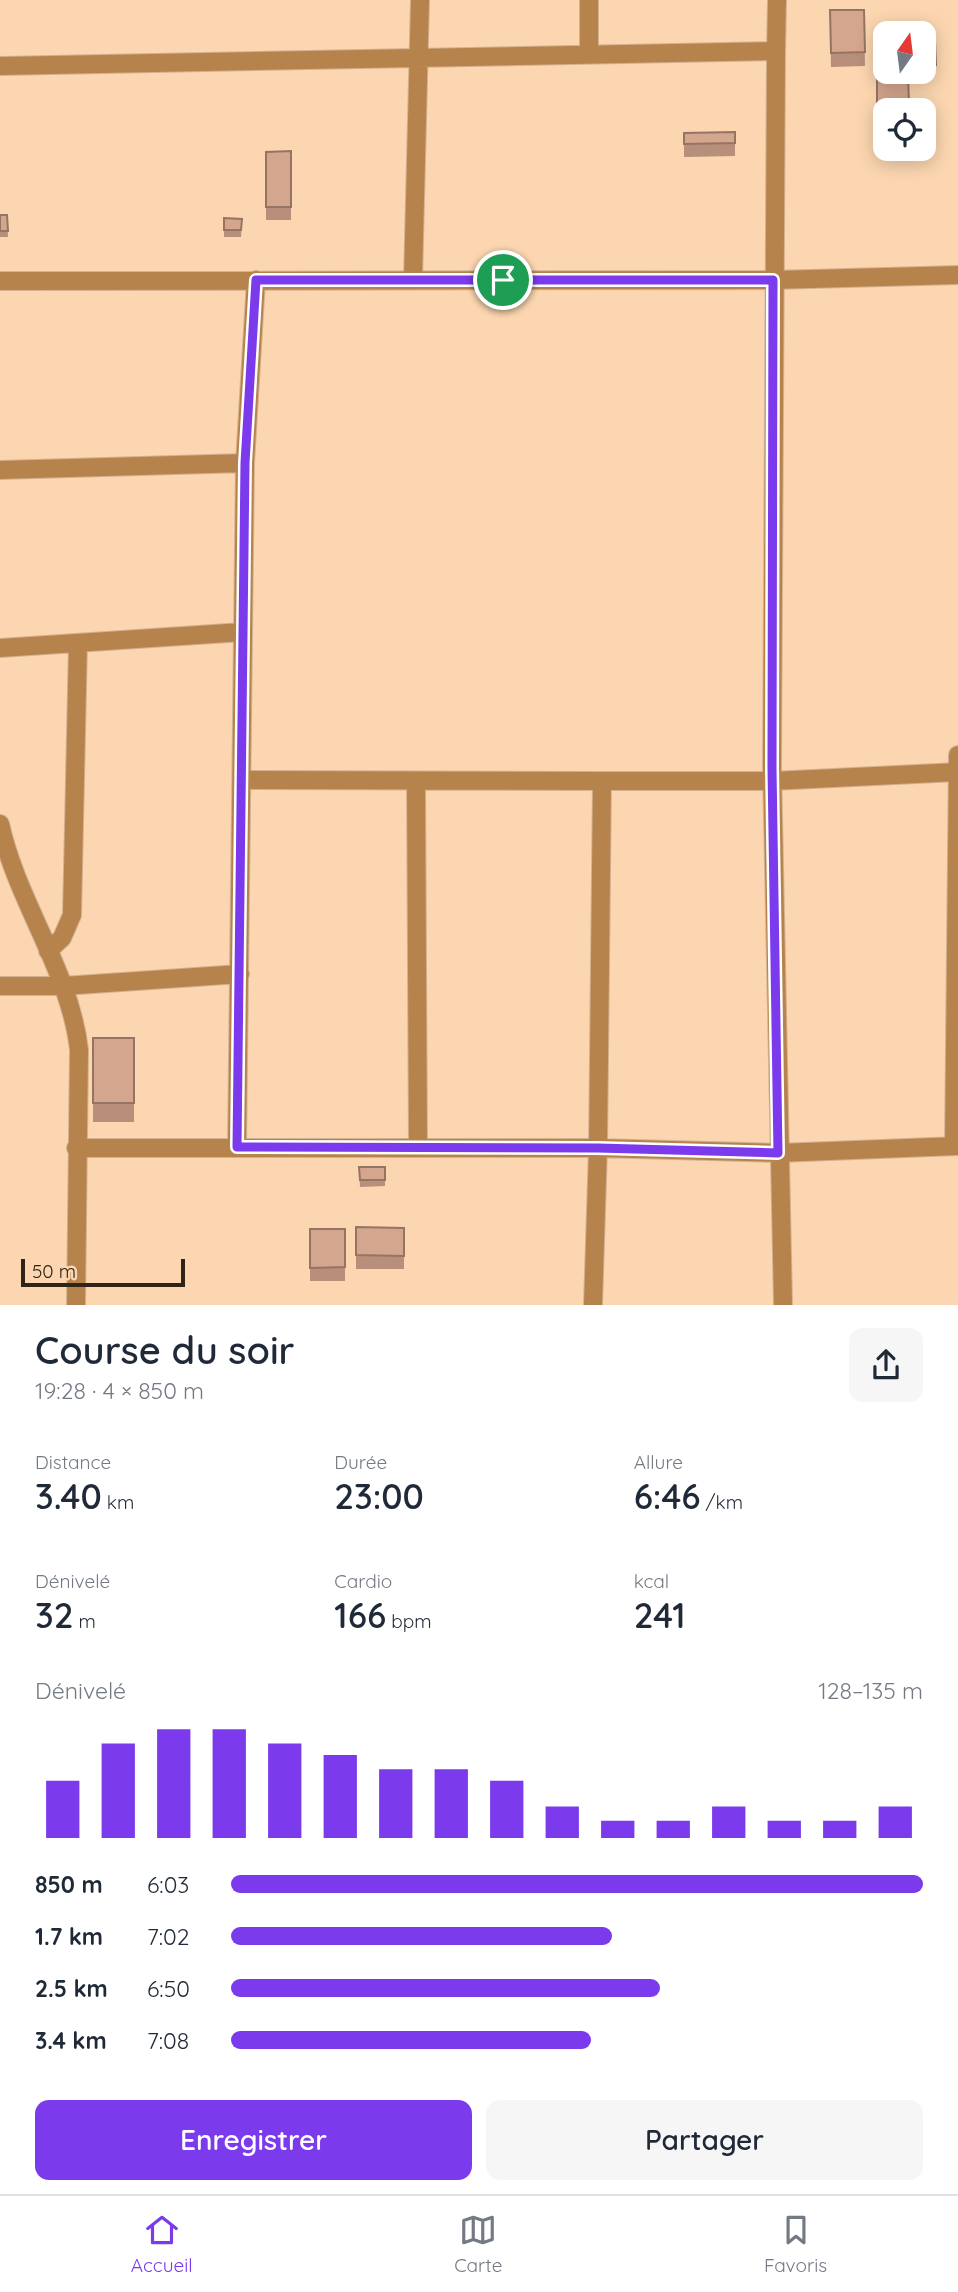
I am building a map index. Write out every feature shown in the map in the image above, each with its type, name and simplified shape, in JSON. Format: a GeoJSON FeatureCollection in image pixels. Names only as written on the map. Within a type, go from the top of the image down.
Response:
{"type":"FeatureCollection","features":[{"type":"Feature","properties":{"kind":"street"},"geometry":{"type":"LineString","coordinates":[[413,280],[420,0]]}},
{"type":"Feature","properties":{"kind":"street"},"geometry":{"type":"LineString","coordinates":[[589,0],[589,54]]}},
{"type":"Feature","properties":{"kind":"street"},"geometry":{"type":"LineString","coordinates":[[777,0],[773,280],[772,780],[783,1305]]}},
{"type":"Feature","properties":{"kind":"street"},"geometry":{"type":"LineString","coordinates":[[0,66],[776,51]]}},
{"type":"Feature","properties":{"kind":"street"},"geometry":{"type":"LineString","coordinates":[[0,281],[773,280],[958,275]]}},
{"type":"Feature","properties":{"kind":"street"},"geometry":{"type":"LineString","coordinates":[[237,1147],[245,463],[256,280]]}},
{"type":"Feature","properties":{"kind":"street"},"geometry":{"type":"LineString","coordinates":[[0,470],[245,463]]}},
{"type":"Feature","properties":{"kind":"street"},"geometry":{"type":"LineString","coordinates":[[0,648],[243,632]]}},
{"type":"Feature","properties":{"kind":"street"},"geometry":{"type":"LineString","coordinates":[[48,951],[62,938],[72,915],[78,643]]}},
{"type":"Feature","properties":{"kind":"street"},"geometry":{"type":"LineString","coordinates":[[76,1148],[598,1148],[778,1153],[956,1146],[958,755]]}},
{"type":"Feature","properties":{"kind":"street"},"geometry":{"type":"LineString","coordinates":[[242,780],[772,780],[958,772]]}},
{"type":"Feature","properties":{"kind":"street"},"geometry":{"type":"LineString","coordinates":[[416,781],[418,1147]]}},
{"type":"Feature","properties":{"kind":"street"},"geometry":{"type":"LineString","coordinates":[[593,1305],[598,1148],[602,781]]}},
{"type":"Feature","properties":{"kind":"street"},"geometry":{"type":"LineString","coordinates":[[0,824],[27,902],[71,1005],[79,1050],[76,1305]]}},
{"type":"Feature","properties":{"kind":"street"},"geometry":{"type":"LineString","coordinates":[[0,986],[63,986],[240,974]]}},
{"type":"Feature","properties":{"kind":"building"},"geometry":{"type":"Polygon","coordinates":[[[830,10],[864,10],[865,52],[831,53],[830,10]]]}},
{"type":"Feature","properties":{"kind":"building"},"geometry":{"type":"Polygon","coordinates":[[[877,84],[908,84],[909,98],[877,98],[877,84]]]}},
{"type":"Feature","properties":{"kind":"building"},"geometry":{"type":"Polygon","coordinates":[[[735,132],[735,143],[684,144],[684,133],[735,132]]]}},
{"type":"Feature","properties":{"kind":"building"},"geometry":{"type":"Polygon","coordinates":[[[291,151],[291,207],[266,207],[266,152],[291,151]]]}},
{"type":"Feature","properties":{"kind":"building"},"geometry":{"type":"Polygon","coordinates":[[[0,215],[7,215],[8,231],[0,231],[0,215]]]}},
{"type":"Feature","properties":{"kind":"building"},"geometry":{"type":"Polygon","coordinates":[[[224,218],[242,219],[241,230],[224,230],[224,218]]]}},
{"type":"Feature","properties":{"kind":"building"},"geometry":{"type":"Polygon","coordinates":[[[93,1038],[134,1038],[134,1103],[93,1103],[93,1038]]]}},
{"type":"Feature","properties":{"kind":"building"},"geometry":{"type":"Polygon","coordinates":[[[359,1167],[385,1167],[385,1180],[360,1180],[359,1167]]]}},
{"type":"Feature","properties":{"kind":"building"},"geometry":{"type":"Polygon","coordinates":[[[356,1227],[404,1228],[404,1256],[356,1255],[356,1227]]]}},
{"type":"Feature","properties":{"kind":"building"},"geometry":{"type":"Polygon","coordinates":[[[310,1229],[345,1229],[345,1267],[310,1268],[310,1229]]]}},
{"type":"Feature","properties":{"kind":"route"},"geometry":{"type":"LineString","coordinates":[[256,280],[503,280],[773,280],[772,768],[778,1153],[598,1148],[237,1147],[245,463],[256,280]]}}]}
